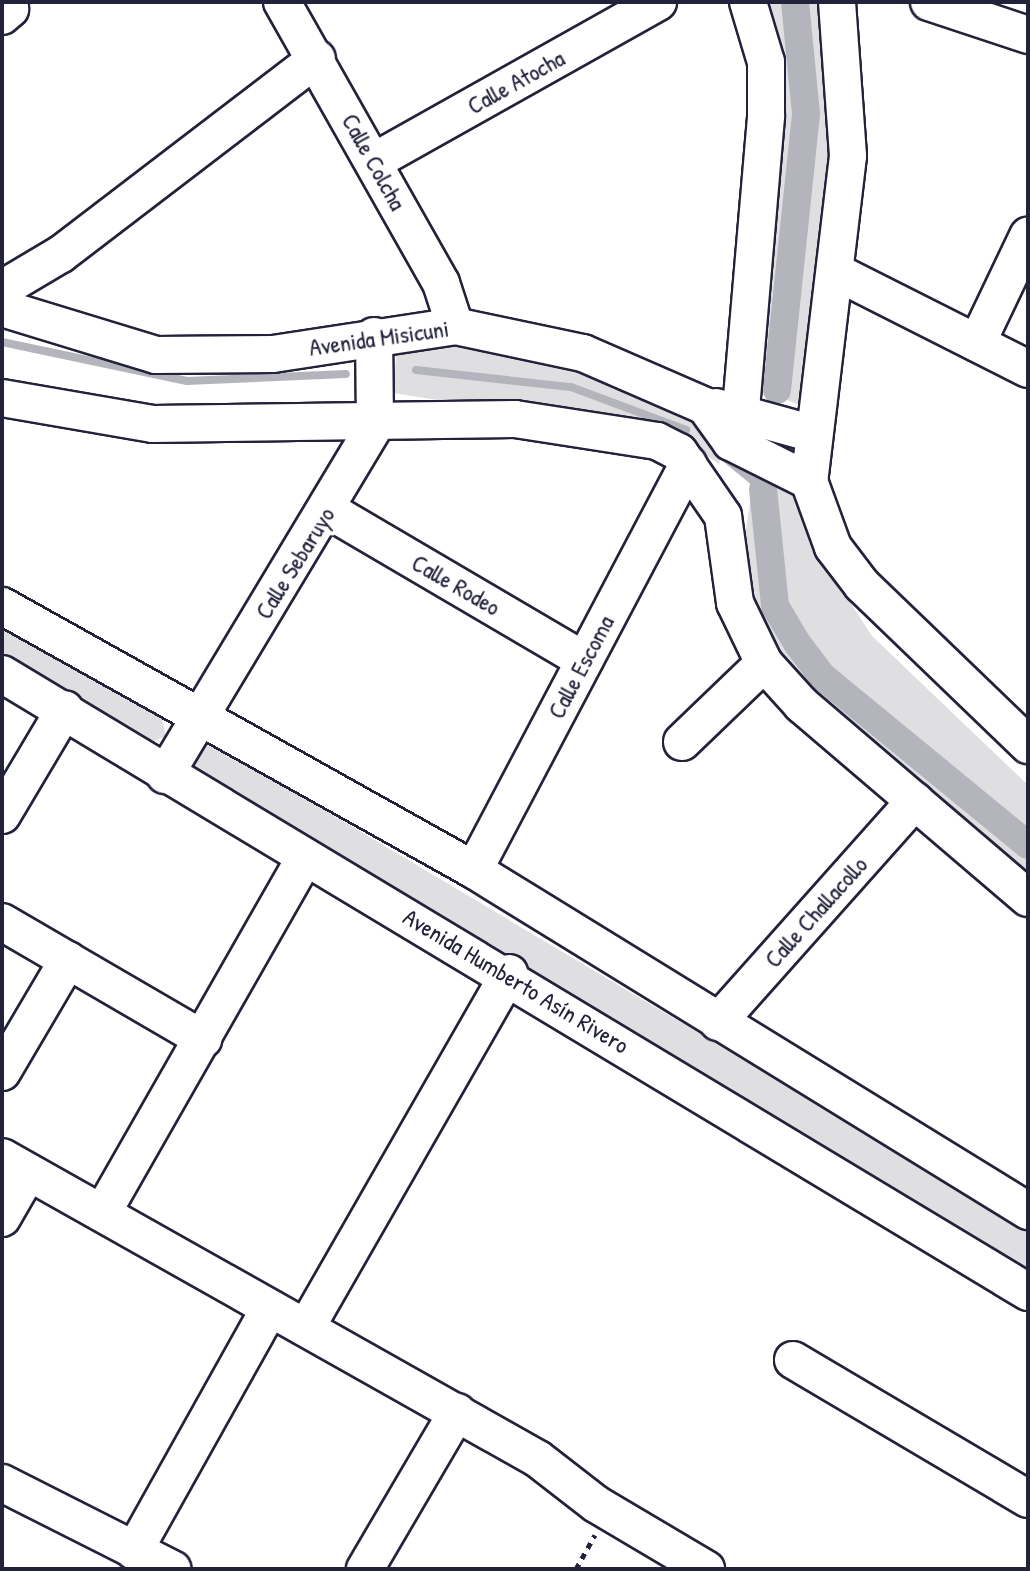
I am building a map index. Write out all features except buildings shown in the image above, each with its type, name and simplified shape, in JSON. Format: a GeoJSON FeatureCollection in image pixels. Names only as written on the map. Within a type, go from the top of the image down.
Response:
{"type":"FeatureCollection","features":[{"type":"Feature","properties":{"kind":"street"},"geometry":{"type":"LineString","coordinates":[[2,16],[10,9],[5,2]]}},
{"type":"Feature","properties":{"kind":"street","name":"Calle Colcha"},"geometry":{"type":"LineString","coordinates":[[282,2],[317,58],[451,302],[455,326]]}},
{"type":"Feature","properties":{"kind":"street","name":"Calle Atocha"},"geometry":{"type":"LineString","coordinates":[[373,162],[658,2]]}},
{"type":"Feature","properties":{"kind":"street"},"geometry":{"type":"LineString","coordinates":[[736,426],[766,115],[766,62],[748,2]]}},
{"type":"Feature","properties":{"kind":"street"},"geometry":{"type":"LineString","coordinates":[[837,2],[848,156],[809,481],[833,547],[862,585],[1028,745]]}},
{"type":"Feature","properties":{"kind":"street"},"geometry":{"type":"LineString","coordinates":[[929,2],[966,8],[1028,35]]}},
{"type":"Feature","properties":{"kind":"street"},"geometry":{"type":"LineString","coordinates":[[2,289],[61,254],[317,58]]}},
{"type":"Feature","properties":{"kind":"street"},"geometry":{"type":"LineString","coordinates":[[977,343],[1028,236]]}},
{"type":"Feature","properties":{"kind":"street"},"geometry":{"type":"LineString","coordinates":[[836,272],[1028,369]]}},
{"type":"Feature","properties":{"kind":"street","name":"Avenida Misicuni"},"geometry":{"type":"LineString","coordinates":[[2,308],[156,355],[273,354],[374,336],[455,326],[583,353],[705,406],[736,426]]}},
{"type":"Feature","properties":{"kind":"street","name":"Calle Sebaruyo"},"geometry":{"type":"LineString","coordinates":[[165,775],[328,510],[375,425],[374,336]]}},
{"type":"Feature","properties":{"kind":"street"},"geometry":{"type":"LineString","coordinates":[[2,398],[153,424],[375,425],[515,419],[657,441],[688,464],[723,516],[735,603],[764,663],[915,801],[1028,898]]}},
{"type":"Feature","properties":{"kind":"street"},"geometry":{"type":"LineString","coordinates":[[736,426],[814,434]]}},
{"type":"Feature","properties":{"kind":"street"},"geometry":{"type":"LineString","coordinates":[[736,426],[809,481]]}},
{"type":"Feature","properties":{"kind":"street","name":"Calle Escoma"},"geometry":{"type":"LineString","coordinates":[[474,870],[688,464]]}},
{"type":"Feature","properties":{"kind":"street","name":"Calle Rodeo"},"geometry":{"type":"LineString","coordinates":[[328,510],[584,660]]}},
{"type":"Feature","properties":{"kind":"street"},"geometry":{"type":"LineString","coordinates":[[2,606],[198,719],[474,870],[1028,1211]]}},
{"type":"Feature","properties":{"kind":"street"},"geometry":{"type":"LineString","coordinates":[[682,742],[764,663]]}},
{"type":"Feature","properties":{"kind":"street","name":"Avenida Humberto Asín Rivero"},"geometry":{"type":"LineString","coordinates":[[2,674],[65,709],[165,775],[304,859],[509,973],[1028,1292]]}},
{"type":"Feature","properties":{"kind":"street"},"geometry":{"type":"LineString","coordinates":[[2,815],[65,709]]}},
{"type":"Feature","properties":{"kind":"street","name":"Calle Challacollo"},"geometry":{"type":"LineString","coordinates":[[718,1022],[915,801]]}},
{"type":"Feature","properties":{"kind":"street"},"geometry":{"type":"LineString","coordinates":[[104,1210],[304,859]]}},
{"type":"Feature","properties":{"kind":"street"},"geometry":{"type":"LineString","coordinates":[[2,922],[203,1039]]}},
{"type":"Feature","properties":{"kind":"street"},"geometry":{"type":"LineString","coordinates":[[2,1072],[68,960]]}},
{"type":"Feature","properties":{"kind":"street"},"geometry":{"type":"LineString","coordinates":[[306,1328],[509,973]]}},
{"type":"Feature","properties":{"kind":"street"},"geometry":{"type":"LineString","coordinates":[[2,1218],[15,1165],[104,1210],[270,1308],[457,1412],[706,1569]]}},
{"type":"Feature","properties":{"kind":"street"},"geometry":{"type":"LineString","coordinates":[[134,1551],[270,1308]]}},
{"type":"Feature","properties":{"kind":"street"},"geometry":{"type":"LineString","coordinates":[[793,1360],[1028,1499]]}},
{"type":"Feature","properties":{"kind":"street"},"geometry":{"type":"LineString","coordinates":[[365,1569],[457,1412]]}},
{"type":"Feature","properties":{"kind":"street"},"geometry":{"type":"LineString","coordinates":[[2,1483],[172,1569]]}},
{"type":"Feature","properties":{"kind":"shaded area"},"geometry":{"type":"Polygon","coordinates":[[[765,2],[822,2],[831,137],[799,405],[753,385],[765,2]]]}},
{"type":"Feature","properties":{"kind":"shaded area"},"geometry":{"type":"Polygon","coordinates":[[[437,341],[493,346],[612,373],[726,439],[719,464],[680,438],[393,393],[397,346],[437,341]]]}},
{"type":"Feature","properties":{"kind":"shaded area"},"geometry":{"type":"Polygon","coordinates":[[[756,463],[795,484],[820,556],[872,636],[1028,785],[1028,876],[779,658],[760,624],[745,536],[756,463]]]}},
{"type":"Feature","properties":{"kind":"shaded area"},"geometry":{"type":"Polygon","coordinates":[[[2,622],[161,715],[166,736],[150,743],[2,657],[2,622]]]}},
{"type":"Feature","properties":{"kind":"shaded area"},"geometry":{"type":"Polygon","coordinates":[[[215,745],[1028,1229],[1028,1269],[189,770],[201,746],[215,745]]]}},
{"type":"Feature","properties":{"kind":"waterway"},"geometry":{"type":"LineString","coordinates":[[777,390],[806,114],[795,2]]}},
{"type":"Feature","properties":{"kind":"waterway"},"geometry":{"type":"LineString","coordinates":[[2,342],[187,381],[346,374]]}},
{"type":"Feature","properties":{"kind":"waterway"},"geometry":{"type":"LineString","coordinates":[[416,370],[571,387],[686,430]]}},
{"type":"Feature","properties":{"kind":"waterway"},"geometry":{"type":"LineString","coordinates":[[725,458],[763,489]]}},
{"type":"Feature","properties":{"kind":"waterway"},"geometry":{"type":"LineString","coordinates":[[763,489],[775,606],[797,643],[822,676],[1028,845]]}}]}
